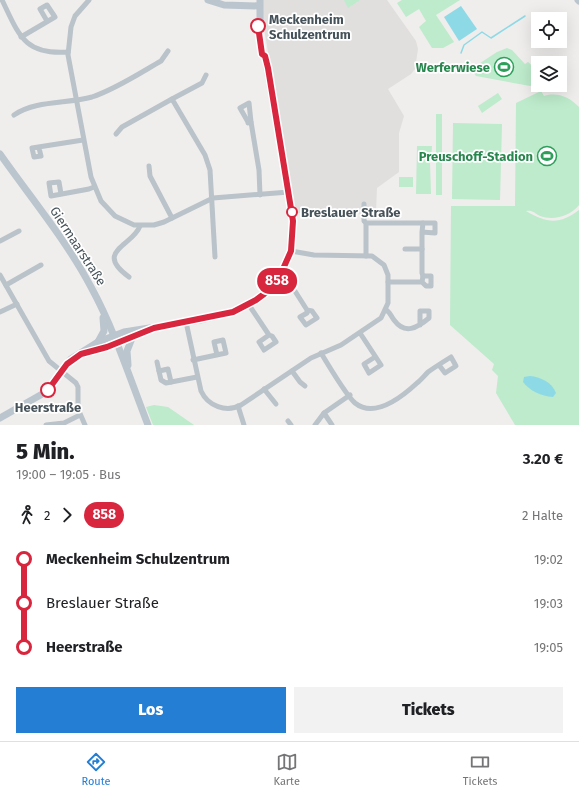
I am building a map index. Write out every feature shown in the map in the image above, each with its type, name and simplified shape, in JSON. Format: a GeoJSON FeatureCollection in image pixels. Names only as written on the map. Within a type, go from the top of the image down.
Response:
{"type":"FeatureCollection","features":[{"type":"Feature","properties":{"kind":"street"},"geometry":{"type":"LineString","coordinates":[[2,0],[21,37],[29,44],[46,53],[68,52]]}},
{"type":"Feature","properties":{"kind":"street"},"geometry":{"type":"LineString","coordinates":[[89,0],[75,16],[71,27],[68,52],[87,162],[94,187],[105,206],[114,216],[128,223],[140,226],[154,225],[213,198],[289,192]]}},
{"type":"Feature","properties":{"kind":"street"},"geometry":{"type":"LineString","coordinates":[[83,352],[116,339],[124,332],[154,328],[233,312],[249,305],[268,291],[281,274],[291,251],[293,221],[265,56],[267,54],[266,48],[262,25],[260,23],[260,3],[224,5],[208,0]]}},
{"type":"Feature","properties":{"kind":"street"},"geometry":{"type":"LineString","coordinates":[[21,37],[47,21]]}},
{"type":"Feature","properties":{"kind":"street"},"geometry":{"type":"LineString","coordinates":[[14,115],[26,108],[76,100],[99,94],[161,61],[168,51]]}},
{"type":"Feature","properties":{"kind":"street"},"geometry":{"type":"LineString","coordinates":[[116,134],[122,127],[202,83],[206,75]]}},
{"type":"Feature","properties":{"kind":"street"},"geometry":{"type":"LineString","coordinates":[[172,99],[205,155],[210,170],[213,198],[215,257]]}},
{"type":"Feature","properties":{"kind":"street"},"geometry":{"type":"LineString","coordinates":[[250,124],[259,170],[260,194]]}},
{"type":"Feature","properties":{"kind":"street"},"geometry":{"type":"LineString","coordinates":[[39,148],[83,140]]}},
{"type":"Feature","properties":{"kind":"street","name":"Giermaarstraße"},"geometry":{"type":"LineString","coordinates":[[0,154],[75,259],[92,288],[116,339],[148,425]]}},
{"type":"Feature","properties":{"kind":"street"},"geometry":{"type":"LineString","coordinates":[[148,166],[150,176],[172,218]]}},
{"type":"Feature","properties":{"kind":"street"},"geometry":{"type":"LineString","coordinates":[[61,194],[94,187]]}},
{"type":"Feature","properties":{"kind":"street"},"geometry":{"type":"LineString","coordinates":[[364,204],[364,221],[366,223],[366,256]]}},
{"type":"Feature","properties":{"kind":"street"},"geometry":{"type":"LineString","coordinates":[[366,223],[435,223],[435,233],[422,232]]}},
{"type":"Feature","properties":{"kind":"street"},"geometry":{"type":"LineString","coordinates":[[388,282],[423,279],[423,223]]}},
{"type":"Feature","properties":{"kind":"street"},"geometry":{"type":"LineString","coordinates":[[129,276],[119,268],[115,259],[115,253],[118,247],[135,235],[140,226]]}},
{"type":"Feature","properties":{"kind":"street"},"geometry":{"type":"LineString","coordinates":[[0,241],[19,231]]}},
{"type":"Feature","properties":{"kind":"street"},"geometry":{"type":"LineString","coordinates":[[405,249],[422,249]]}},
{"type":"Feature","properties":{"kind":"street"},"geometry":{"type":"LineString","coordinates":[[186,322],[197,377],[203,395],[212,404],[227,409],[238,406],[292,370],[321,353],[341,346],[376,322],[386,310],[388,282],[387,271],[384,265],[377,258],[291,251]]}},
{"type":"Feature","properties":{"kind":"street"},"geometry":{"type":"LineString","coordinates":[[6,285],[41,265]]}},
{"type":"Feature","properties":{"kind":"street"},"geometry":{"type":"LineString","coordinates":[[0,274],[50,361],[76,383],[80,415],[85,425]]}},
{"type":"Feature","properties":{"kind":"street"},"geometry":{"type":"LineString","coordinates":[[281,274],[286,277],[307,310]]}},
{"type":"Feature","properties":{"kind":"street"},"geometry":{"type":"LineString","coordinates":[[0,312],[17,304]]}},
{"type":"Feature","properties":{"kind":"street"},"geometry":{"type":"LineString","coordinates":[[249,305],[269,335]]}},
{"type":"Feature","properties":{"kind":"street"},"geometry":{"type":"LineString","coordinates":[[0,418],[44,393],[71,359],[98,342],[101,338],[104,326],[101,307]]}},
{"type":"Feature","properties":{"kind":"street"},"geometry":{"type":"LineString","coordinates":[[386,310],[399,326],[411,330],[420,325]]}},
{"type":"Feature","properties":{"kind":"street"},"geometry":{"type":"LineString","coordinates":[[98,342],[132,338],[154,328]]}},
{"type":"Feature","properties":{"kind":"street"},"geometry":{"type":"LineString","coordinates":[[360,333],[375,357]]}},
{"type":"Feature","properties":{"kind":"street"},"geometry":{"type":"LineString","coordinates":[[129,376],[126,351],[132,338]]}},
{"type":"Feature","properties":{"kind":"street"},"geometry":{"type":"LineString","coordinates":[[321,353],[358,405],[379,408],[416,384],[427,373],[439,365]]}},
{"type":"Feature","properties":{"kind":"street"},"geometry":{"type":"LineString","coordinates":[[194,360],[217,355]]}},
{"type":"Feature","properties":{"kind":"street"},"geometry":{"type":"LineString","coordinates":[[157,362],[162,380],[166,383],[197,377]]}},
{"type":"Feature","properties":{"kind":"street"},"geometry":{"type":"LineString","coordinates":[[159,372],[168,369],[172,382]]}},
{"type":"Feature","properties":{"kind":"street"},"geometry":{"type":"LineString","coordinates":[[292,370],[300,382],[305,386]]}},
{"type":"Feature","properties":{"kind":"street"},"geometry":{"type":"LineString","coordinates":[[264,389],[276,404]]}},
{"type":"Feature","properties":{"kind":"street"},"geometry":{"type":"LineString","coordinates":[[315,425],[324,413],[350,395]]}},
{"type":"Feature","properties":{"kind":"street"},"geometry":{"type":"LineString","coordinates":[[238,406],[244,425]]}},
{"type":"Feature","properties":{"kind":"street"},"geometry":{"type":"LineString","coordinates":[[324,413],[332,425]]}},
{"type":"Feature","properties":{"kind":"street"},"geometry":{"type":"LineString","coordinates":[[46,425],[64,423],[80,415]]}},
{"type":"Feature","properties":{"kind":"shaded area"},"geometry":{"type":"Polygon","coordinates":[[[263,0],[387,0],[416,41],[418,49],[415,69],[411,74],[388,89],[404,116],[399,133],[399,172],[377,188],[376,211],[358,214],[296,213],[262,17],[263,0]]]}},
{"type":"Feature","properties":{"kind":"green space"},"geometry":{"type":"Polygon","coordinates":[[[344,0],[360,0],[348,8],[344,0]]]}},
{"type":"Feature","properties":{"kind":"green space"},"geometry":{"type":"Polygon","coordinates":[[[402,0],[460,0],[436,15],[454,42],[443,48],[432,48],[419,27],[426,21],[419,9],[406,17],[397,3],[402,0]]]}},
{"type":"Feature","properties":{"kind":"green space","name":"Werferwiese"},"geometry":{"type":"Polygon","coordinates":[[[507,48],[512,50],[525,64],[528,62],[531,65],[531,86],[476,76],[471,69],[497,52],[507,48]]]}},
{"type":"Feature","properties":{"kind":"green space"},"geometry":{"type":"Polygon","coordinates":[[[542,92],[544,96],[563,96],[571,100],[579,107],[579,205],[566,215],[556,218],[540,216],[532,211],[526,211],[540,218],[553,221],[566,218],[579,210],[579,425],[515,425],[496,393],[498,376],[492,370],[494,364],[450,325],[451,206],[515,206],[516,103],[542,92]]]}},
{"type":"Feature","properties":{"kind":"green space"},"geometry":{"type":"Polygon","coordinates":[[[498,93],[502,99],[482,113],[478,106],[498,93]]]}},
{"type":"Feature","properties":{"kind":"green space"},"geometry":{"type":"Polygon","coordinates":[[[436,114],[442,114],[442,195],[436,195],[436,114]]]}},
{"type":"Feature","properties":{"kind":"green space"},"geometry":{"type":"Polygon","coordinates":[[[453,123],[502,124],[500,200],[452,199],[453,123]]]}},
{"type":"Feature","properties":{"kind":"green space"},"geometry":{"type":"Polygon","coordinates":[[[417,146],[432,146],[430,162],[431,194],[416,194],[417,146]]]}},
{"type":"Feature","properties":{"kind":"green space"},"geometry":{"type":"Polygon","coordinates":[[[399,177],[413,177],[413,187],[399,187],[399,177]]]}},
{"type":"Feature","properties":{"kind":"green space"},"geometry":{"type":"Polygon","coordinates":[[[154,405],[168,407],[194,425],[153,425],[146,407],[154,405]]]}},
{"type":"Feature","properties":{"kind":"water"},"geometry":{"type":"Polygon","coordinates":[[[461,6],[477,29],[459,41],[444,17],[461,6]]]}},
{"type":"Feature","properties":{"kind":"water"},"geometry":{"type":"Polygon","coordinates":[[[530,376],[542,379],[549,383],[556,393],[553,397],[544,396],[529,388],[523,382],[524,377],[530,376]]]}},
{"type":"Feature","properties":{"kind":"waterway"},"geometry":{"type":"LineString","coordinates":[[461,53],[464,45],[482,32],[491,38],[525,16]]}},
{"type":"Feature","properties":{"kind":"bus line","name":"858"},"geometry":{"type":"LineString","coordinates":[[48,390],[71,359],[83,352],[107,347],[154,328],[200,320],[241,309],[268,291],[281,274],[288,260],[293,243],[293,214],[268,68],[265,56],[262,54],[258,26]]}},
{"type":"Feature","properties":{"kind":"place","name":"Meckenheim Schulzentrum"},"geometry":{"type":"Point","coordinates":[258,26]}},
{"type":"Feature","properties":{"kind":"place","name":"Werferwiese"},"geometry":{"type":"Point","coordinates":[504,67]}},
{"type":"Feature","properties":{"kind":"place","name":"Preuschoff-Stadion"},"geometry":{"type":"Point","coordinates":[547,156]}},
{"type":"Feature","properties":{"kind":"place","name":"Breslauer Straße"},"geometry":{"type":"Point","coordinates":[292,212]}},
{"type":"Feature","properties":{"kind":"place","name":"Heerstraße"},"geometry":{"type":"Point","coordinates":[48,390]}}]}
